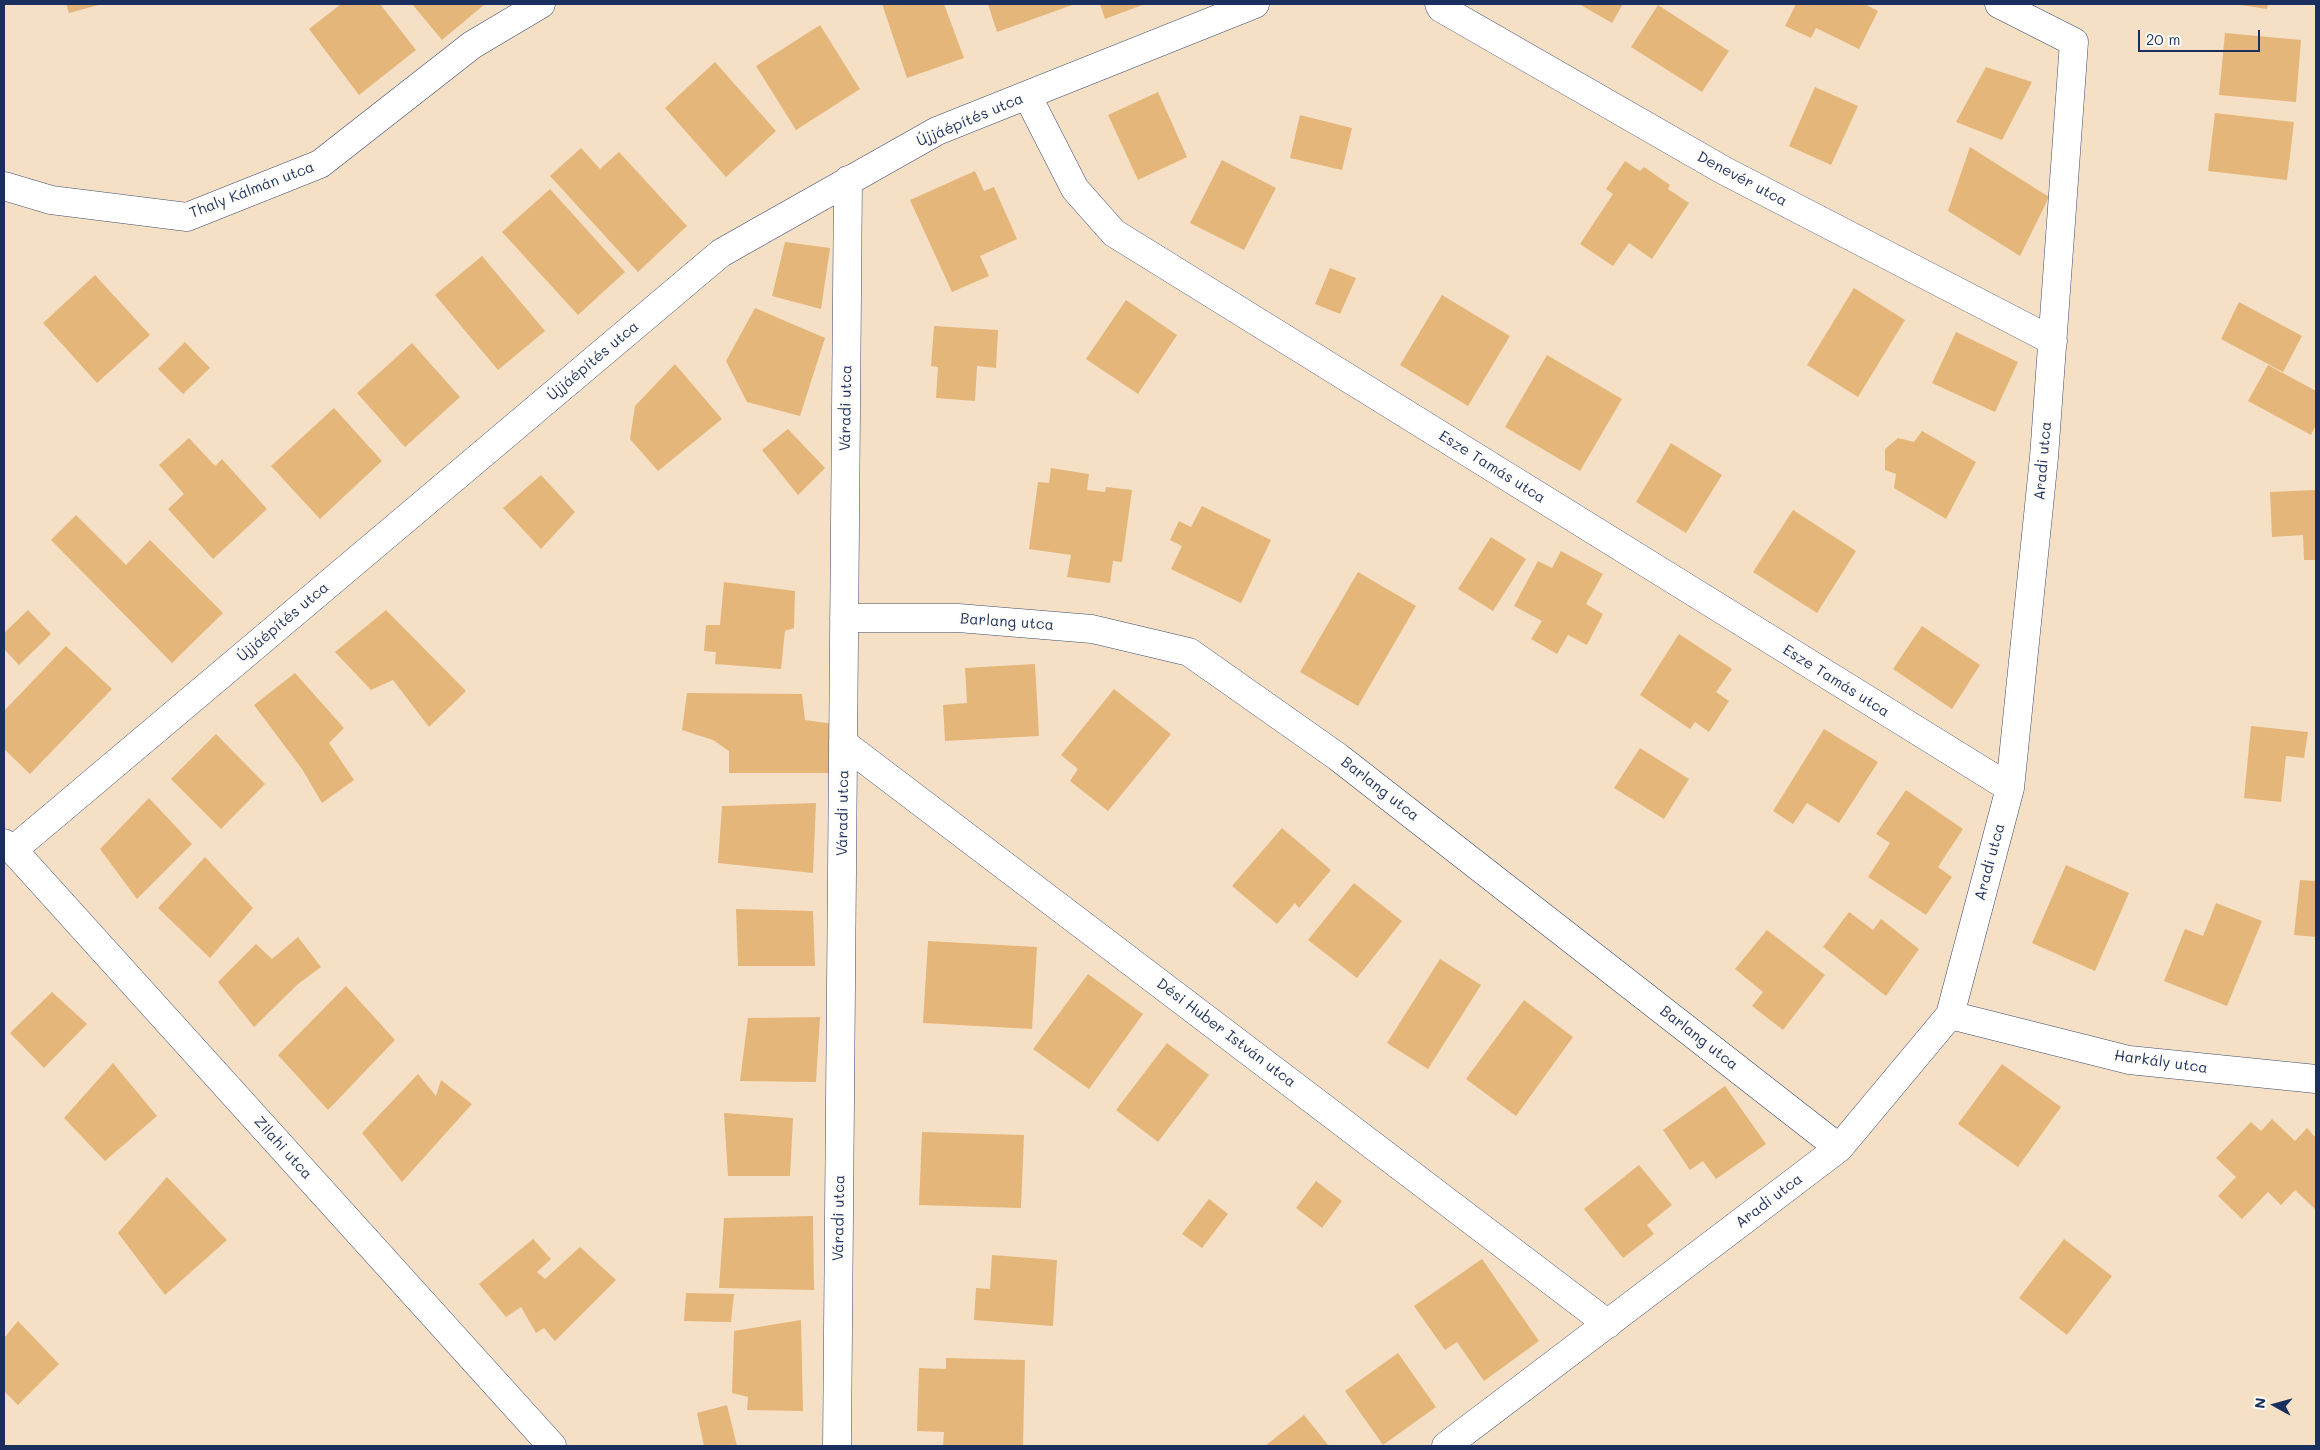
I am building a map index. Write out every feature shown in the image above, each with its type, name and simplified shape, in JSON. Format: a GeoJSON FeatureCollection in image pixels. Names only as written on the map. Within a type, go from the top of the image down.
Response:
{"type":"FeatureCollection","features":[{"type":"Feature","properties":{"kind":"street","name":"Thaly Kálmán utca"},"geometry":{"type":"LineString","coordinates":[[4,186],[51,200],[187,217],[320,164],[472,45],[540,4]]}},
{"type":"Feature","properties":{"kind":"street","name":"Újjáépítés utca"},"geometry":{"type":"LineString","coordinates":[[8,846],[721,253],[937,131],[1255,4]]}},
{"type":"Feature","properties":{"kind":"street","name":"Denevér utca"},"geometry":{"type":"LineString","coordinates":[[1439,4],[1441,8],[1723,170],[2053,341]]}},
{"type":"Feature","properties":{"kind":"street","name":"Aradi utca"},"geometry":{"type":"LineString","coordinates":[[1446,1446],[1839,1148],[1950,1015],[2010,788],[2044,457],[2074,42],[1999,4]]}},
{"type":"Feature","properties":{"kind":"street","name":"Esze Tamás utca"},"geometry":{"type":"LineString","coordinates":[[1027,95],[1075,189],[1114,233],[2010,788]]}},
{"type":"Feature","properties":{"kind":"street","name":"Váradi utca"},"geometry":{"type":"LineString","coordinates":[[837,1446],[848,180]]}},
{"type":"Feature","properties":{"kind":"street","name":"Barlang utca"},"geometry":{"type":"LineString","coordinates":[[844,618],[958,618],[1092,629],[1189,652],[1338,757],[1839,1148]]}},
{"type":"Feature","properties":{"kind":"street","name":"Dési Huber István utca"},"geometry":{"type":"LineString","coordinates":[[844,743],[1608,1324]]}},
{"type":"Feature","properties":{"kind":"street","name":"Zilahi utca"},"geometry":{"type":"LineString","coordinates":[[8,846],[552,1446]]}},
{"type":"Feature","properties":{"kind":"street","name":"Harkály utca"},"geometry":{"type":"LineString","coordinates":[[1950,1015],[2129,1060],[2316,1079]]}},
{"type":"Feature","properties":{"kind":"building"},"geometry":{"type":"Polygon","coordinates":[[[66,4],[102,4],[69,13],[66,4]]]}},
{"type":"Feature","properties":{"kind":"building"},"geometry":{"type":"Polygon","coordinates":[[[341,4],[380,4],[416,50],[359,95],[309,29],[341,4]]]}},
{"type":"Feature","properties":{"kind":"building"},"geometry":{"type":"Polygon","coordinates":[[[412,4],[485,4],[442,40],[412,4]]]}},
{"type":"Feature","properties":{"kind":"building"},"geometry":{"type":"Polygon","coordinates":[[[882,4],[944,4],[964,58],[907,78],[882,4]]]}},
{"type":"Feature","properties":{"kind":"building"},"geometry":{"type":"Polygon","coordinates":[[[988,4],[1075,4],[997,32],[988,4]]]}},
{"type":"Feature","properties":{"kind":"building"},"geometry":{"type":"Polygon","coordinates":[[[1100,4],[1145,4],[1105,19],[1100,4]]]}},
{"type":"Feature","properties":{"kind":"building"},"geometry":{"type":"Polygon","coordinates":[[[1579,4],[1623,4],[1612,23],[1579,4]]]}},
{"type":"Feature","properties":{"kind":"building"},"geometry":{"type":"Polygon","coordinates":[[[1796,4],[1865,4],[1878,11],[1859,49],[1816,28],[1811,38],[1785,26],[1796,4]]]}},
{"type":"Feature","properties":{"kind":"building"},"geometry":{"type":"Polygon","coordinates":[[[2234,4],[2268,4],[2267,9],[2234,4]]]}},
{"type":"Feature","properties":{"kind":"building"},"geometry":{"type":"Polygon","coordinates":[[[1658,5],[1729,51],[1702,92],[1631,47],[1658,5]]]}},
{"type":"Feature","properties":{"kind":"building"},"geometry":{"type":"Polygon","coordinates":[[[820,25],[860,89],[796,130],[756,66],[820,25]]]}},
{"type":"Feature","properties":{"kind":"building"},"geometry":{"type":"Polygon","coordinates":[[[2225,33],[2301,40],[2296,102],[2219,95],[2225,33]]]}},
{"type":"Feature","properties":{"kind":"building"},"geometry":{"type":"Polygon","coordinates":[[[715,62],[776,131],[726,177],[665,108],[715,62]]]}},
{"type":"Feature","properties":{"kind":"building"},"geometry":{"type":"Polygon","coordinates":[[[1986,67],[2032,82],[2002,140],[1956,122],[1986,67]]]}},
{"type":"Feature","properties":{"kind":"building"},"geometry":{"type":"Polygon","coordinates":[[[1815,87],[1858,106],[1831,165],[1789,146],[1815,87]]]}},
{"type":"Feature","properties":{"kind":"building"},"geometry":{"type":"Polygon","coordinates":[[[1158,92],[1187,157],[1138,180],[1108,115],[1158,92]]]}},
{"type":"Feature","properties":{"kind":"building"},"geometry":{"type":"Polygon","coordinates":[[[2215,113],[2294,122],[2287,180],[2208,171],[2215,113]]]}},
{"type":"Feature","properties":{"kind":"building"},"geometry":{"type":"Polygon","coordinates":[[[1300,115],[1352,128],[1342,170],[1290,158],[1300,115]]]}},
{"type":"Feature","properties":{"kind":"building"},"geometry":{"type":"Polygon","coordinates":[[[1970,147],[2049,197],[2020,256],[1948,211],[1970,147]]]}},
{"type":"Feature","properties":{"kind":"building"},"geometry":{"type":"Polygon","coordinates":[[[581,148],[600,169],[619,152],[687,226],[638,272],[550,176],[581,148]]]}},
{"type":"Feature","properties":{"kind":"building"},"geometry":{"type":"Polygon","coordinates":[[[1222,160],[1276,188],[1244,250],[1190,223],[1222,160]]]}},
{"type":"Feature","properties":{"kind":"building"},"geometry":{"type":"Polygon","coordinates":[[[1625,161],[1640,171],[1644,167],[1670,185],[1668,189],[1689,203],[1652,259],[1629,243],[1613,266],[1580,244],[1613,194],[1606,189],[1625,161]]]}},
{"type":"Feature","properties":{"kind":"building"},"geometry":{"type":"Polygon","coordinates":[[[975,171],[984,191],[994,187],[1017,239],[980,256],[989,276],[952,292],[910,200],[975,171]]]}},
{"type":"Feature","properties":{"kind":"building"},"geometry":{"type":"Polygon","coordinates":[[[550,189],[625,272],[578,315],[502,232],[550,189]]]}},
{"type":"Feature","properties":{"kind":"building"},"geometry":{"type":"Polygon","coordinates":[[[785,242],[830,248],[821,309],[772,296],[785,242]]]}},
{"type":"Feature","properties":{"kind":"building"},"geometry":{"type":"Polygon","coordinates":[[[482,256],[545,331],[498,370],[435,295],[482,256]]]}},
{"type":"Feature","properties":{"kind":"building"},"geometry":{"type":"Polygon","coordinates":[[[1330,268],[1356,278],[1340,314],[1315,304],[1330,268]]]}},
{"type":"Feature","properties":{"kind":"building"},"geometry":{"type":"Polygon","coordinates":[[[95,275],[150,335],[97,383],[43,323],[95,275]]]}},
{"type":"Feature","properties":{"kind":"building"},"geometry":{"type":"Polygon","coordinates":[[[1854,288],[1905,320],[1858,397],[1807,365],[1854,288]]]}},
{"type":"Feature","properties":{"kind":"building"},"geometry":{"type":"Polygon","coordinates":[[[1442,295],[1510,336],[1468,406],[1400,365],[1442,295]]]}},
{"type":"Feature","properties":{"kind":"building"},"geometry":{"type":"Polygon","coordinates":[[[1126,300],[1177,335],[1138,394],[1086,359],[1126,300]]]}},
{"type":"Feature","properties":{"kind":"building"},"geometry":{"type":"Polygon","coordinates":[[[2239,302],[2302,336],[2283,372],[2221,339],[2239,302]]]}},
{"type":"Feature","properties":{"kind":"building"},"geometry":{"type":"Polygon","coordinates":[[[755,308],[825,338],[800,416],[747,402],[726,361],[755,308]]]}},
{"type":"Feature","properties":{"kind":"building"},"geometry":{"type":"Polygon","coordinates":[[[934,326],[998,330],[996,368],[977,366],[975,401],[936,398],[938,367],[931,366],[934,326]]]}},
{"type":"Feature","properties":{"kind":"building"},"geometry":{"type":"Polygon","coordinates":[[[1956,332],[2018,362],[1995,412],[1932,383],[1956,332]]]}},
{"type":"Feature","properties":{"kind":"building"},"geometry":{"type":"Polygon","coordinates":[[[185,342],[210,368],[183,394],[158,369],[185,342]]]}},
{"type":"Feature","properties":{"kind":"building"},"geometry":{"type":"Polygon","coordinates":[[[412,343],[460,397],[405,447],[357,393],[412,343]]]}},
{"type":"Feature","properties":{"kind":"building"},"geometry":{"type":"Polygon","coordinates":[[[1547,355],[1622,399],[1580,471],[1505,427],[1547,355]]]}},
{"type":"Feature","properties":{"kind":"building"},"geometry":{"type":"Polygon","coordinates":[[[675,364],[722,419],[658,471],[630,439],[635,406],[675,364]]]}},
{"type":"Feature","properties":{"kind":"building"},"geometry":{"type":"Polygon","coordinates":[[[2268,365],[2316,391],[2316,425],[2311,435],[2248,401],[2268,365]]]}},
{"type":"Feature","properties":{"kind":"building"},"geometry":{"type":"Polygon","coordinates":[[[334,408],[382,461],[320,519],[271,466],[334,408]]]}},
{"type":"Feature","properties":{"kind":"building"},"geometry":{"type":"Polygon","coordinates":[[[788,429],[825,468],[798,495],[762,450],[788,429]]]}},
{"type":"Feature","properties":{"kind":"building"},"geometry":{"type":"Polygon","coordinates":[[[1922,431],[1976,462],[1946,519],[1894,488],[1896,474],[1885,470],[1885,449],[1898,438],[1914,442],[1922,431]]]}},
{"type":"Feature","properties":{"kind":"building"},"geometry":{"type":"Polygon","coordinates":[[[189,438],[215,466],[222,459],[267,509],[213,559],[168,509],[184,494],[159,465],[189,438]]]}},
{"type":"Feature","properties":{"kind":"building"},"geometry":{"type":"Polygon","coordinates":[[[1671,443],[1722,475],[1686,533],[1636,502],[1671,443]]]}},
{"type":"Feature","properties":{"kind":"building"},"geometry":{"type":"Polygon","coordinates":[[[1051,468],[1089,474],[1087,490],[1105,492],[1106,487],[1132,490],[1122,562],[1113,561],[1110,583],[1067,577],[1071,555],[1029,549],[1038,482],[1049,483],[1051,468]]]}},
{"type":"Feature","properties":{"kind":"building"},"geometry":{"type":"Polygon","coordinates":[[[541,475],[575,512],[541,549],[503,508],[541,475]]]}},
{"type":"Feature","properties":{"kind":"building"},"geometry":{"type":"Polygon","coordinates":[[[2316,490],[2316,560],[2304,560],[2303,535],[2272,537],[2270,492],[2316,490]]]}},
{"type":"Feature","properties":{"kind":"building"},"geometry":{"type":"Polygon","coordinates":[[[1202,506],[1271,540],[1241,603],[1171,569],[1182,546],[1170,540],[1179,521],[1191,527],[1202,506]]]}},
{"type":"Feature","properties":{"kind":"building"},"geometry":{"type":"Polygon","coordinates":[[[1793,510],[1856,551],[1817,613],[1753,572],[1793,510]]]}},
{"type":"Feature","properties":{"kind":"building"},"geometry":{"type":"Polygon","coordinates":[[[76,515],[126,565],[150,540],[223,613],[172,663],[51,540],[76,515]]]}},
{"type":"Feature","properties":{"kind":"building"},"geometry":{"type":"Polygon","coordinates":[[[1491,537],[1526,559],[1493,611],[1458,589],[1491,537]]]}},
{"type":"Feature","properties":{"kind":"building"},"geometry":{"type":"Polygon","coordinates":[[[1561,551],[1603,574],[1586,604],[1603,614],[1587,645],[1568,635],[1557,654],[1531,639],[1542,621],[1514,606],[1538,561],[1552,568],[1561,551]]]}},
{"type":"Feature","properties":{"kind":"building"},"geometry":{"type":"Polygon","coordinates":[[[1358,572],[1416,606],[1358,706],[1300,672],[1358,572]]]}},
{"type":"Feature","properties":{"kind":"building"},"geometry":{"type":"Polygon","coordinates":[[[724,582],[795,591],[794,628],[785,631],[781,669],[715,664],[716,652],[704,651],[706,625],[720,625],[724,582]]]}},
{"type":"Feature","properties":{"kind":"building"},"geometry":{"type":"Polygon","coordinates":[[[28,610],[51,634],[19,665],[4,649],[4,633],[28,610]]]}},
{"type":"Feature","properties":{"kind":"building"},"geometry":{"type":"Polygon","coordinates":[[[386,610],[466,691],[429,727],[393,680],[371,690],[335,652],[386,610]]]}},
{"type":"Feature","properties":{"kind":"building"},"geometry":{"type":"Polygon","coordinates":[[[1922,626],[1980,665],[1952,709],[1893,669],[1922,626]]]}},
{"type":"Feature","properties":{"kind":"building"},"geometry":{"type":"Polygon","coordinates":[[[1679,634],[1732,669],[1716,692],[1729,701],[1709,732],[1695,722],[1690,729],[1640,695],[1679,634]]]}},
{"type":"Feature","properties":{"kind":"building"},"geometry":{"type":"Polygon","coordinates":[[[66,646],[112,689],[30,774],[4,749],[4,711],[66,646]]]}},
{"type":"Feature","properties":{"kind":"building"},"geometry":{"type":"Polygon","coordinates":[[[1035,664],[1039,736],[945,741],[943,705],[967,703],[965,668],[1035,664]]]}},
{"type":"Feature","properties":{"kind":"building"},"geometry":{"type":"Polygon","coordinates":[[[295,673],[344,728],[329,743],[354,780],[322,803],[302,769],[254,705],[295,673]]]}},
{"type":"Feature","properties":{"kind":"building"},"geometry":{"type":"Polygon","coordinates":[[[1114,689],[1171,734],[1108,811],[1070,781],[1078,769],[1061,755],[1114,689]]]}},
{"type":"Feature","properties":{"kind":"building"},"geometry":{"type":"Polygon","coordinates":[[[687,693],[802,694],[805,720],[834,724],[836,773],[729,773],[729,751],[713,740],[682,730],[687,693]]]}},
{"type":"Feature","properties":{"kind":"building"},"geometry":{"type":"Polygon","coordinates":[[[2251,726],[2308,732],[2304,758],[2286,756],[2281,802],[2244,798],[2251,726]]]}},
{"type":"Feature","properties":{"kind":"building"},"geometry":{"type":"Polygon","coordinates":[[[1824,729],[1878,762],[1839,823],[1807,803],[1793,824],[1773,811],[1824,729]]]}},
{"type":"Feature","properties":{"kind":"building"},"geometry":{"type":"Polygon","coordinates":[[[216,734],[265,784],[221,829],[171,779],[216,734]]]}},
{"type":"Feature","properties":{"kind":"building"},"geometry":{"type":"Polygon","coordinates":[[[1640,748],[1689,779],[1664,819],[1614,788],[1640,748]]]}},
{"type":"Feature","properties":{"kind":"building"},"geometry":{"type":"Polygon","coordinates":[[[1906,790],[1963,829],[1938,867],[1952,877],[1926,915],[1868,877],[1890,843],[1876,834],[1906,790]]]}},
{"type":"Feature","properties":{"kind":"building"},"geometry":{"type":"Polygon","coordinates":[[[149,798],[192,844],[137,899],[100,849],[149,798]]]}},
{"type":"Feature","properties":{"kind":"building"},"geometry":{"type":"Polygon","coordinates":[[[816,803],[813,873],[718,863],[722,806],[816,803]]]}},
{"type":"Feature","properties":{"kind":"building"},"geometry":{"type":"Polygon","coordinates":[[[1282,828],[1331,870],[1299,908],[1295,903],[1277,924],[1232,886],[1282,828]]]}},
{"type":"Feature","properties":{"kind":"building"},"geometry":{"type":"Polygon","coordinates":[[[205,857],[253,908],[210,958],[158,908],[205,857]]]}},
{"type":"Feature","properties":{"kind":"building"},"geometry":{"type":"Polygon","coordinates":[[[2066,865],[2129,893],[2095,971],[2032,943],[2066,865]]]}},
{"type":"Feature","properties":{"kind":"building"},"geometry":{"type":"Polygon","coordinates":[[[2300,880],[2316,881],[2316,937],[2294,935],[2300,880]]]}},
{"type":"Feature","properties":{"kind":"building"},"geometry":{"type":"Polygon","coordinates":[[[1354,883],[1402,921],[1357,978],[1308,940],[1354,883]]]}},
{"type":"Feature","properties":{"kind":"building"},"geometry":{"type":"Polygon","coordinates":[[[2216,903],[2262,921],[2227,1006],[2164,981],[2185,929],[2203,936],[2216,903]]]}},
{"type":"Feature","properties":{"kind":"building"},"geometry":{"type":"Polygon","coordinates":[[[736,909],[813,911],[815,966],[738,966],[736,909]]]}},
{"type":"Feature","properties":{"kind":"building"},"geometry":{"type":"Polygon","coordinates":[[[1849,912],[1873,930],[1881,919],[1919,949],[1886,996],[1823,947],[1849,912]]]}},
{"type":"Feature","properties":{"kind":"building"},"geometry":{"type":"Polygon","coordinates":[[[1767,930],[1825,975],[1783,1030],[1752,1006],[1763,992],[1735,969],[1767,930]]]}},
{"type":"Feature","properties":{"kind":"building"},"geometry":{"type":"Polygon","coordinates":[[[298,937],[321,967],[298,984],[254,1027],[218,982],[256,944],[272,959],[298,937]]]}},
{"type":"Feature","properties":{"kind":"building"},"geometry":{"type":"Polygon","coordinates":[[[928,941],[1037,947],[1032,1029],[923,1023],[928,941]]]}},
{"type":"Feature","properties":{"kind":"building"},"geometry":{"type":"Polygon","coordinates":[[[1440,959],[1481,985],[1428,1069],[1387,1043],[1440,959]]]}},
{"type":"Feature","properties":{"kind":"building"},"geometry":{"type":"Polygon","coordinates":[[[1088,974],[1143,1014],[1089,1089],[1033,1049],[1088,974]]]}},
{"type":"Feature","properties":{"kind":"building"},"geometry":{"type":"Polygon","coordinates":[[[346,986],[395,1040],[328,1110],[278,1055],[346,986]]]}},
{"type":"Feature","properties":{"kind":"building"},"geometry":{"type":"Polygon","coordinates":[[[52,992],[87,1024],[44,1068],[10,1033],[52,992]]]}},
{"type":"Feature","properties":{"kind":"building"},"geometry":{"type":"Polygon","coordinates":[[[1524,1000],[1573,1037],[1516,1116],[1466,1079],[1524,1000]]]}},
{"type":"Feature","properties":{"kind":"building"},"geometry":{"type":"Polygon","coordinates":[[[820,1017],[816,1082],[740,1081],[748,1018],[820,1017]]]}},
{"type":"Feature","properties":{"kind":"building"},"geometry":{"type":"Polygon","coordinates":[[[1167,1043],[1209,1075],[1158,1142],[1116,1110],[1167,1043]]]}},
{"type":"Feature","properties":{"kind":"building"},"geometry":{"type":"Polygon","coordinates":[[[113,1063],[157,1116],[105,1161],[64,1118],[113,1063]]]}},
{"type":"Feature","properties":{"kind":"building"},"geometry":{"type":"Polygon","coordinates":[[[2002,1064],[2061,1107],[2018,1167],[1958,1124],[2002,1064]]]}},
{"type":"Feature","properties":{"kind":"building"},"geometry":{"type":"Polygon","coordinates":[[[418,1074],[436,1096],[441,1080],[472,1104],[402,1182],[362,1133],[418,1074]]]}},
{"type":"Feature","properties":{"kind":"building"},"geometry":{"type":"Polygon","coordinates":[[[1725,1086],[1766,1144],[1716,1179],[1703,1161],[1690,1170],[1663,1130],[1725,1086]]]}},
{"type":"Feature","properties":{"kind":"building"},"geometry":{"type":"Polygon","coordinates":[[[724,1113],[793,1118],[790,1176],[728,1176],[724,1113]]]}},
{"type":"Feature","properties":{"kind":"building"},"geometry":{"type":"Polygon","coordinates":[[[2272,1119],[2295,1141],[2307,1128],[2316,1138],[2316,1210],[2295,1190],[2281,1205],[2268,1192],[2242,1219],[2218,1196],[2236,1177],[2216,1158],[2251,1122],[2261,1131],[2272,1119]]]}},
{"type":"Feature","properties":{"kind":"building"},"geometry":{"type":"Polygon","coordinates":[[[922,1132],[1024,1135],[1021,1208],[919,1205],[922,1132]]]}},
{"type":"Feature","properties":{"kind":"building"},"geometry":{"type":"Polygon","coordinates":[[[1639,1165],[1672,1205],[1647,1225],[1654,1234],[1623,1258],[1584,1209],[1639,1165]]]}},
{"type":"Feature","properties":{"kind":"building"},"geometry":{"type":"Polygon","coordinates":[[[167,1177],[227,1240],[165,1295],[118,1233],[167,1177]]]}},
{"type":"Feature","properties":{"kind":"building"},"geometry":{"type":"Polygon","coordinates":[[[1316,1181],[1342,1201],[1322,1228],[1296,1208],[1316,1181]]]}},
{"type":"Feature","properties":{"kind":"building"},"geometry":{"type":"Polygon","coordinates":[[[1209,1199],[1228,1214],[1202,1248],[1182,1234],[1209,1199]]]}},
{"type":"Feature","properties":{"kind":"building"},"geometry":{"type":"Polygon","coordinates":[[[813,1216],[814,1290],[719,1288],[724,1218],[813,1216]]]}},
{"type":"Feature","properties":{"kind":"building"},"geometry":{"type":"Polygon","coordinates":[[[533,1239],[551,1259],[537,1272],[545,1279],[580,1247],[616,1280],[555,1341],[544,1328],[536,1333],[521,1307],[506,1317],[479,1284],[533,1239]]]}},
{"type":"Feature","properties":{"kind":"building"},"geometry":{"type":"Polygon","coordinates":[[[2064,1239],[2112,1276],[2067,1335],[2019,1298],[2064,1239]]]}},
{"type":"Feature","properties":{"kind":"building"},"geometry":{"type":"Polygon","coordinates":[[[992,1255],[1057,1260],[1053,1326],[974,1320],[976,1288],[990,1289],[992,1255]]]}},
{"type":"Feature","properties":{"kind":"building"},"geometry":{"type":"Polygon","coordinates":[[[1482,1259],[1539,1341],[1484,1381],[1457,1342],[1445,1350],[1414,1306],[1482,1259]]]}},
{"type":"Feature","properties":{"kind":"building"},"geometry":{"type":"Polygon","coordinates":[[[686,1293],[734,1294],[731,1322],[684,1321],[686,1293]]]}},
{"type":"Feature","properties":{"kind":"building"},"geometry":{"type":"Polygon","coordinates":[[[801,1320],[803,1411],[747,1410],[748,1397],[732,1393],[734,1331],[801,1320]]]}},
{"type":"Feature","properties":{"kind":"building"},"geometry":{"type":"Polygon","coordinates":[[[18,1321],[59,1364],[18,1405],[4,1391],[4,1338],[18,1321]]]}},
{"type":"Feature","properties":{"kind":"building"},"geometry":{"type":"Polygon","coordinates":[[[1398,1353],[1436,1407],[1383,1445],[1345,1391],[1398,1353]]]}},
{"type":"Feature","properties":{"kind":"building"},"geometry":{"type":"Polygon","coordinates":[[[946,1358],[1025,1360],[1023,1446],[943,1446],[944,1432],[917,1431],[919,1368],[946,1369],[946,1358]]]}},
{"type":"Feature","properties":{"kind":"building"},"geometry":{"type":"Polygon","coordinates":[[[727,1405],[737,1446],[704,1446],[697,1413],[727,1405]]]}},
{"type":"Feature","properties":{"kind":"building"},"geometry":{"type":"Polygon","coordinates":[[[1304,1415],[1329,1446],[1265,1446],[1304,1415]]]}}]}
